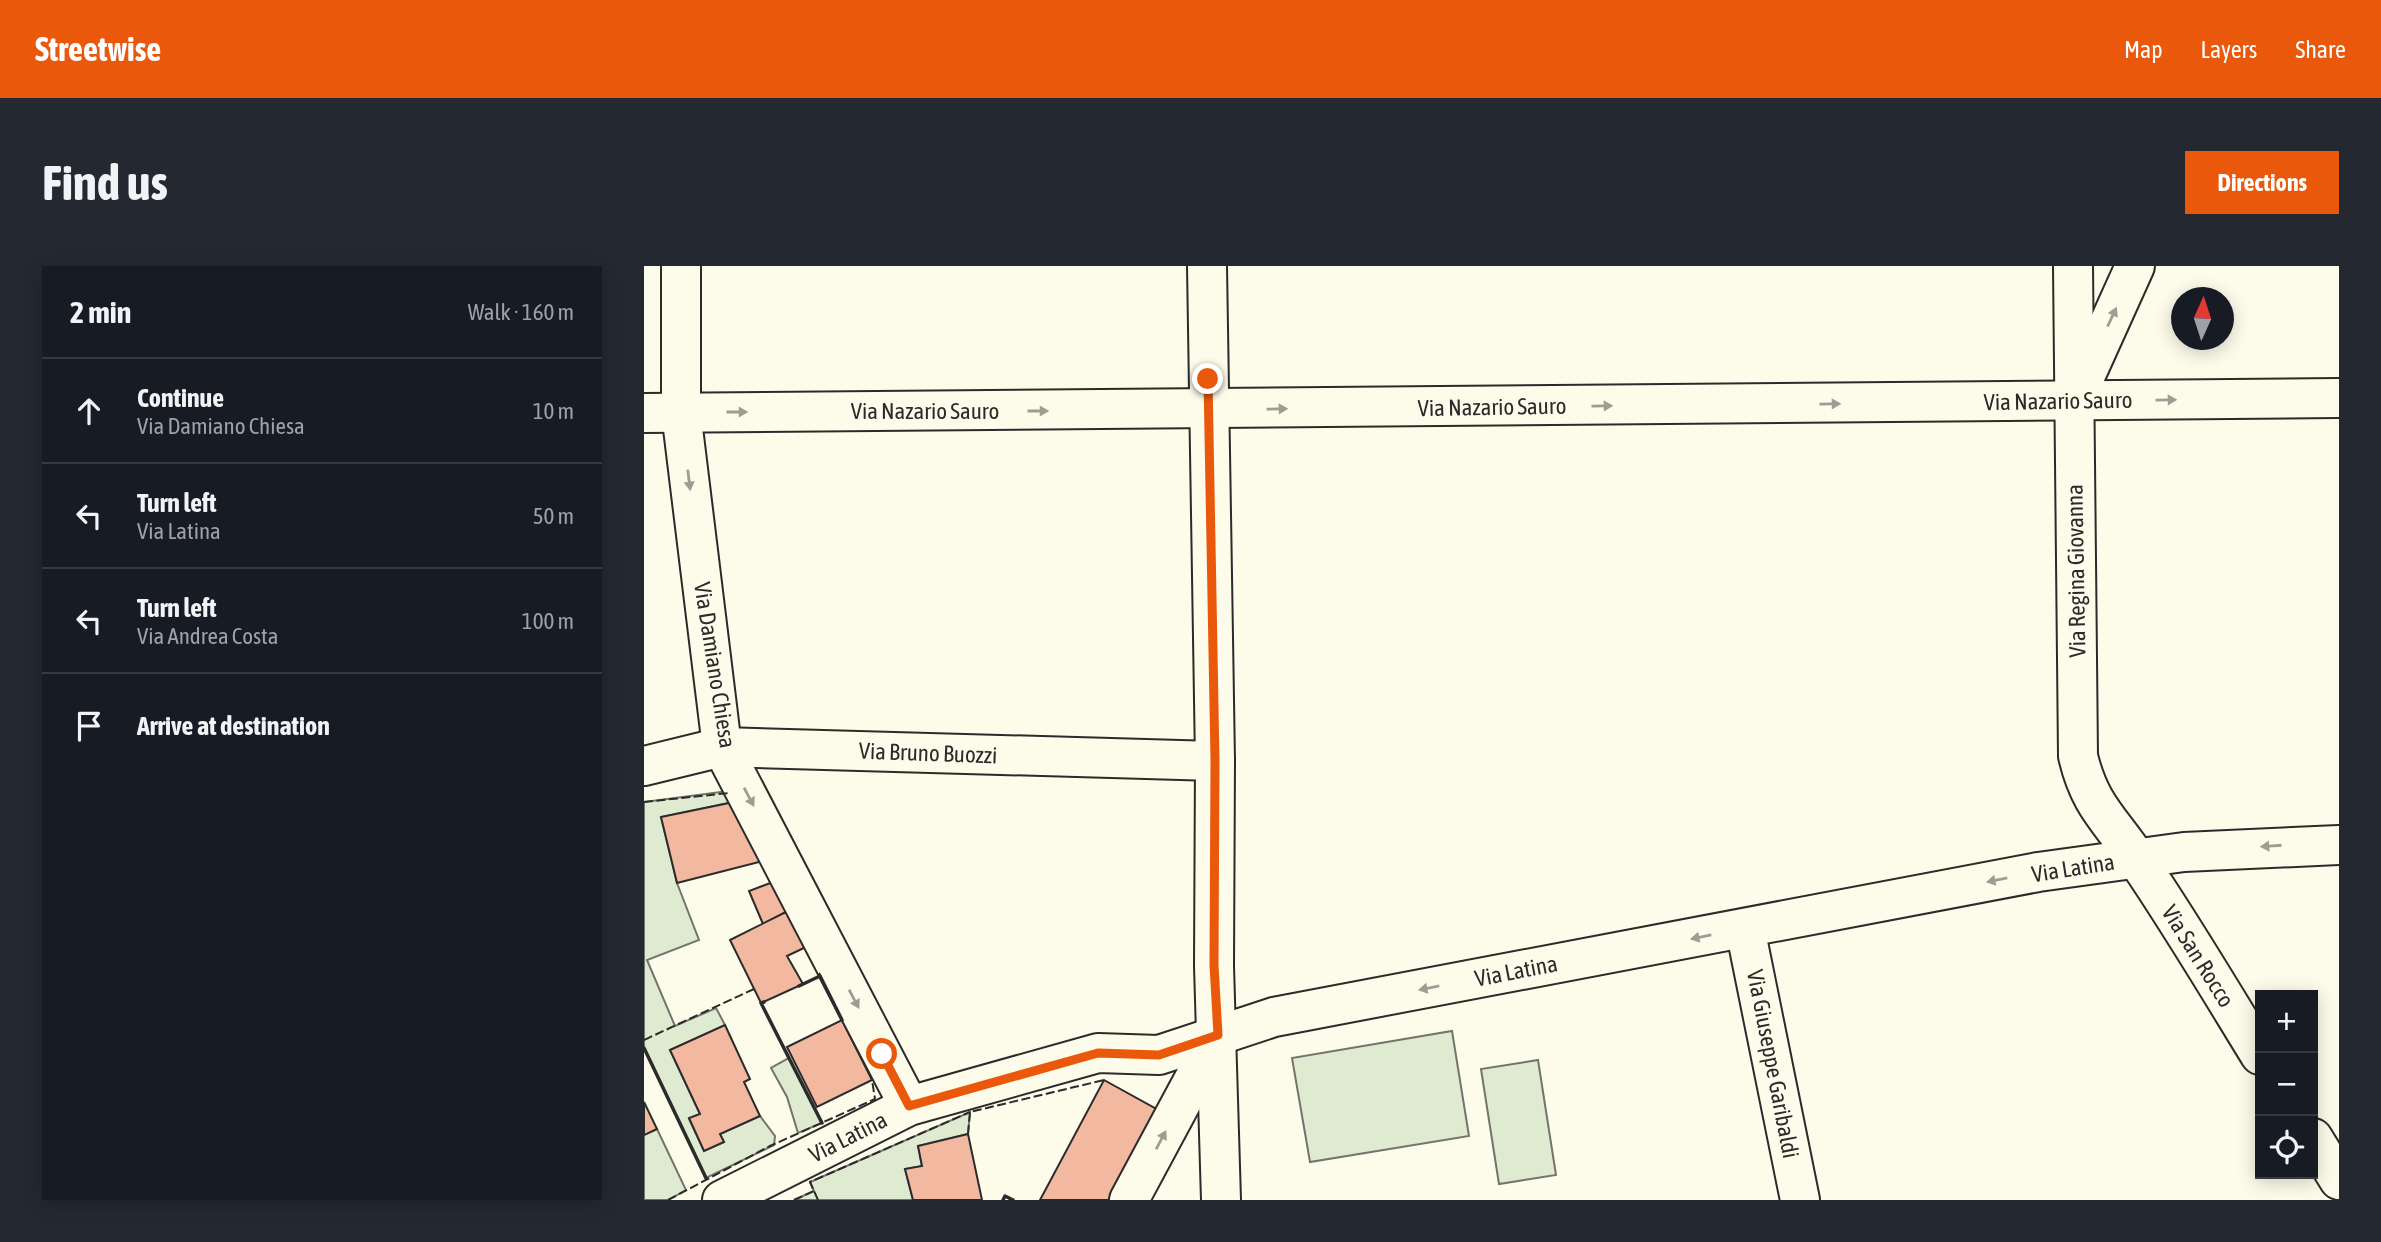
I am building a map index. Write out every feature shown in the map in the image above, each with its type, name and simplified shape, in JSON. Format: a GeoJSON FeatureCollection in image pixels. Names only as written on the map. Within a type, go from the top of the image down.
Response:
{"type":"FeatureCollection","features":[{"type":"Feature","properties":{"kind":"street","name":"Via Damiano Chiesa"},"geometry":{"type":"LineString","coordinates":[[681,266],[662,413],[723,747],[909,1106]]}},
{"type":"Feature","properties":{"kind":"street"},"geometry":{"type":"LineString","coordinates":[[1207,266],[1215,761],[1214,965],[1221,1200]]}},
{"type":"Feature","properties":{"kind":"street","name":"Via Regina Giovanna"},"geometry":{"type":"LineString","coordinates":[[2073,266],[2078,756],[2083,780],[2095,804],[2136,858]]}},
{"type":"Feature","properties":{"kind":"street"},"geometry":{"type":"LineString","coordinates":[[2074,401],[2135,266]]}},
{"type":"Feature","properties":{"kind":"street","name":"Via Nazario Sauro"},"geometry":{"type":"LineString","coordinates":[[662,413],[2339,398]]}},
{"type":"Feature","properties":{"kind":"street","name":"Via Bruno Buozzi"},"geometry":{"type":"LineString","coordinates":[[644,766],[723,747],[1215,761]]}},
{"type":"Feature","properties":{"kind":"street","name":"Via Latina"},"geometry":{"type":"LineString","coordinates":[[722,1200],[909,1106],[1098,1053],[1159,1055],[1274,1017],[2038,872],[2136,858],[2271,846],[2339,845]]}},
{"type":"Feature","properties":{"kind":"street","name":"Via San Rocco"},"geometry":{"type":"LineString","coordinates":[[2136,858],[2259,1053]]}},
{"type":"Feature","properties":{"kind":"street","name":"Via Giuseppe Garibaldi"},"geometry":{"type":"LineString","coordinates":[[1745,928],[1800,1200]]}},
{"type":"Feature","properties":{"kind":"street"},"geometry":{"type":"LineString","coordinates":[[1129,1200],[1218,1035]]}},
{"type":"Feature","properties":{"kind":"street"},"geometry":{"type":"LineString","coordinates":[[2318,1146],[2339,1180]]}},
{"type":"Feature","properties":{"kind":"green space"},"geometry":{"type":"Polygon","coordinates":[[[728,791],[734,802],[661,817],[677,883],[699,940],[647,960],[675,1026],[716,1008],[725,1025],[670,1050],[700,1114],[689,1119],[704,1151],[724,1142],[720,1134],[760,1116],[775,1136],[774,1145],[706,1178],[644,1048],[644,802],[728,791]]]}},
{"type":"Feature","properties":{"kind":"green space"},"geometry":{"type":"Polygon","coordinates":[[[1452,1031],[1469,1136],[1310,1162],[1292,1058],[1452,1031]]]}},
{"type":"Feature","properties":{"kind":"green space"},"geometry":{"type":"Polygon","coordinates":[[[789,1058],[822,1123],[798,1133],[787,1097],[771,1068],[789,1058]]]}},
{"type":"Feature","properties":{"kind":"green space"},"geometry":{"type":"Polygon","coordinates":[[[1538,1060],[1556,1175],[1499,1184],[1481,1069],[1538,1060]]]}},
{"type":"Feature","properties":{"kind":"green space"},"geometry":{"type":"Polygon","coordinates":[[[970,1112],[968,1134],[918,1146],[922,1166],[905,1169],[913,1200],[794,1200],[814,1191],[810,1182],[970,1112]]]}},
{"type":"Feature","properties":{"kind":"green space"},"geometry":{"type":"Polygon","coordinates":[[[657,1129],[686,1190],[668,1200],[644,1200],[644,1135],[657,1129]]]}},
{"type":"Feature","properties":{"kind":"building"},"geometry":{"type":"Polygon","coordinates":[[[734,802],[763,861],[677,883],[661,817],[734,802]]]}},
{"type":"Feature","properties":{"kind":"building"},"geometry":{"type":"Polygon","coordinates":[[[773,882],[788,911],[763,924],[749,891],[773,882]]]}},
{"type":"Feature","properties":{"kind":"building"},"geometry":{"type":"Polygon","coordinates":[[[788,911],[806,947],[787,956],[803,984],[761,1003],[730,940],[788,911]]]}},
{"type":"Feature","properties":{"kind":"building"},"geometry":{"type":"Polygon","coordinates":[[[842,1020],[872,1080],[817,1107],[787,1047],[842,1020]]]}},
{"type":"Feature","properties":{"kind":"building"},"geometry":{"type":"Polygon","coordinates":[[[725,1025],[750,1079],[744,1082],[760,1116],[720,1134],[724,1142],[704,1151],[689,1118],[700,1114],[670,1050],[725,1025]]]}},
{"type":"Feature","properties":{"kind":"building"},"geometry":{"type":"Polygon","coordinates":[[[1104,1080],[1169,1116],[1123,1200],[1040,1200],[1104,1080]]]}},
{"type":"Feature","properties":{"kind":"building"},"geometry":{"type":"Polygon","coordinates":[[[644,1102],[657,1129],[644,1135],[644,1102]]]}},
{"type":"Feature","properties":{"kind":"building"},"geometry":{"type":"Polygon","coordinates":[[[968,1134],[982,1200],[913,1200],[905,1169],[922,1166],[918,1146],[968,1134]]]}},
{"type":"Feature","properties":{"kind":"fence"},"geometry":{"type":"LineString","coordinates":[[644,802],[729,793]]}},
{"type":"Feature","properties":{"kind":"fence"},"geometry":{"type":"LineString","coordinates":[[819,973],[842,1020]]}},
{"type":"Feature","properties":{"kind":"fence"},"geometry":{"type":"LineString","coordinates":[[644,1040],[754,989]]}},
{"type":"Feature","properties":{"kind":"fence"},"geometry":{"type":"LineString","coordinates":[[668,1200],[770,1146],[875,1099],[872,1080]]}},
{"type":"Feature","properties":{"kind":"fence"},"geometry":{"type":"LineString","coordinates":[[968,1134],[970,1112],[1104,1080]]}},
{"type":"Feature","properties":{"kind":"fence"},"geometry":{"type":"LineString","coordinates":[[818,1200],[810,1182],[970,1112]]}},
{"type":"Feature","properties":{"kind":"fence"},"geometry":{"type":"LineString","coordinates":[[794,1200],[814,1191]]}},
{"type":"Feature","properties":{"kind":"wall"},"geometry":{"type":"LineString","coordinates":[[799,986],[820,976],[842,1020]]}},
{"type":"Feature","properties":{"kind":"wall"},"geometry":{"type":"LineString","coordinates":[[764,1002],[761,1003],[822,1123]]}},
{"type":"Feature","properties":{"kind":"wall"},"geometry":{"type":"LineString","coordinates":[[644,1048],[706,1178]]}},
{"type":"Feature","properties":{"kind":"wall"},"geometry":{"type":"LineString","coordinates":[[1003,1200],[1005,1196],[1013,1200]]}},
{"type":"Feature","properties":{"kind":"route"},"geometry":{"type":"LineString","coordinates":[[882,1054],[909,1106],[1098,1053],[1159,1055],[1218,1035],[1214,965],[1215,761],[1208,379]]}}]}
